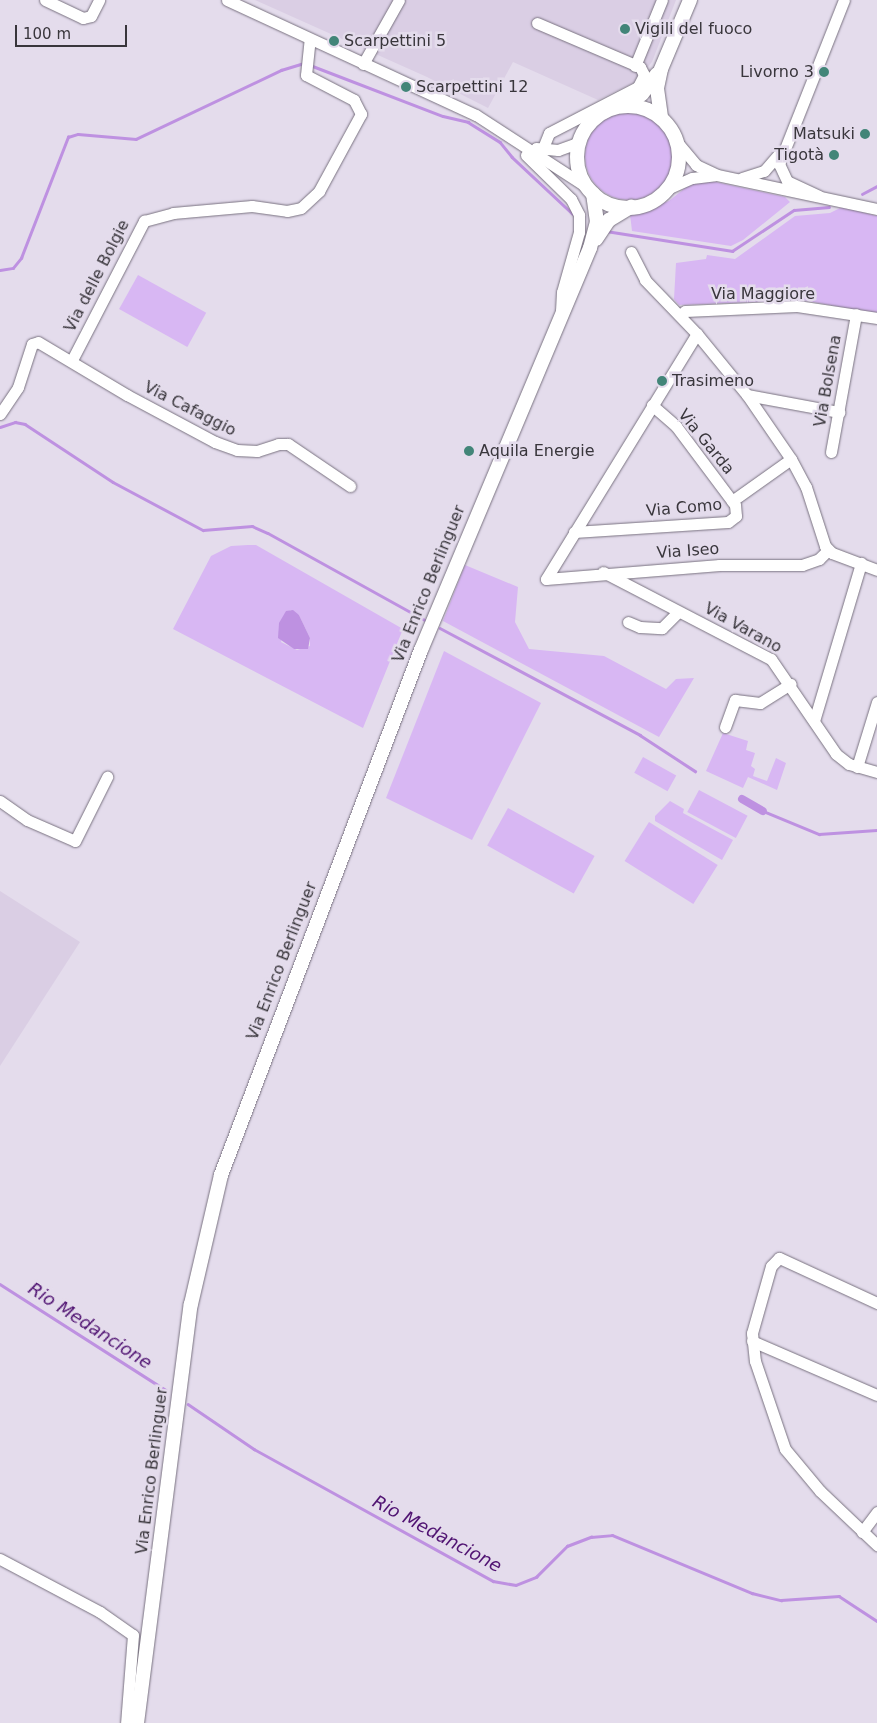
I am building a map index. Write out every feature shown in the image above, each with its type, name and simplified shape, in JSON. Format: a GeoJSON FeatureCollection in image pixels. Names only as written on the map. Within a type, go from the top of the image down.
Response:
{"type":"FeatureCollection","features":[{"type":"Feature","properties":{"kind":"main road"},"geometry":{"type":"LineString","coordinates":[[667,190],[678,167],[677,142],[661,117],[657,88],[661,70],[690,0]]}},
{"type":"Feature","properties":{"kind":"main road"},"geometry":{"type":"LineString","coordinates":[[580,142],[595,118],[642,94],[661,70]]}},
{"type":"Feature","properties":{"kind":"main road"},"geometry":{"type":"LineString","coordinates":[[621,106],[642,108],[661,117]]}},
{"type":"Feature","properties":{"kind":"main road","name":"Via Enrico Berlinguer"},"geometry":{"type":"LineString","coordinates":[[137,1723],[179,1391],[196,1273],[215,1198],[238,1125],[421,650],[590,248],[597,222],[592,191],[578,164],[580,142]]}},
{"type":"Feature","properties":{"kind":"main road","name":"Via Enrico Berlinguer"},"geometry":{"type":"LineString","coordinates":[[590,248],[609,220],[631,207],[653,201],[667,190]]}},
{"type":"Feature","properties":{"kind":"main road"},"geometry":{"type":"LineString","coordinates":[[592,191],[611,204],[631,207]]}},
{"type":"Feature","properties":{"kind":"street"},"geometry":{"type":"LineString","coordinates":[[45,0],[84,18],[91,16],[99,0]]}},
{"type":"Feature","properties":{"kind":"street"},"geometry":{"type":"LineString","coordinates":[[227,0],[476,115],[517,144],[592,191]]}},
{"type":"Feature","properties":{"kind":"street"},"geometry":{"type":"LineString","coordinates":[[363,64],[399,0]]}},
{"type":"Feature","properties":{"kind":"street"},"geometry":{"type":"LineString","coordinates":[[635,66],[662,0]]}},
{"type":"Feature","properties":{"kind":"street"},"geometry":{"type":"LineString","coordinates":[[819,196],[783,177],[779,164],[782,149],[844,0]]}},
{"type":"Feature","properties":{"kind":"street"},"geometry":{"type":"LineString","coordinates":[[537,23],[644,71],[644,80],[638,87],[549,133],[542,150]]}},
{"type":"Feature","properties":{"kind":"street","name":"Via delle Bolgie"},"geometry":{"type":"LineString","coordinates":[[0,414],[18,386],[32,344],[38,342],[72,360],[144,221],[173,213],[252,206],[287,211],[301,208],[319,191],[361,114],[354,100],[306,75],[310,39]]}},
{"type":"Feature","properties":{"kind":"street"},"geometry":{"type":"LineString","coordinates":[[517,144],[542,150],[564,149],[580,142]]}},
{"type":"Feature","properties":{"kind":"street"},"geometry":{"type":"LineString","coordinates":[[677,142],[696,165],[717,175],[877,209]]}},
{"type":"Feature","properties":{"kind":"street"},"geometry":{"type":"LineString","coordinates":[[517,144],[571,199],[579,215],[579,232],[562,292],[561,317]]}},
{"type":"Feature","properties":{"kind":"street"},"geometry":{"type":"LineString","coordinates":[[738,179],[764,171],[782,149]]}},
{"type":"Feature","properties":{"kind":"street"},"geometry":{"type":"LineString","coordinates":[[667,190],[692,178],[717,175]]}},
{"type":"Feature","properties":{"kind":"street"},"geometry":{"type":"LineString","coordinates":[[631,252],[645,280],[680,315],[748,395],[791,459],[806,487],[821,539],[828,550],[877,570]]}},
{"type":"Feature","properties":{"kind":"street","name":"Via Maggiore"},"geometry":{"type":"LineString","coordinates":[[680,315],[685,311],[797,306],[877,318]]}},
{"type":"Feature","properties":{"kind":"street","name":"Via Bolsena"},"geometry":{"type":"LineString","coordinates":[[831,452],[856,314]]}},
{"type":"Feature","properties":{"kind":"street"},"geometry":{"type":"LineString","coordinates":[[574,532],[697,334]]}},
{"type":"Feature","properties":{"kind":"street","name":"Via Cafaggio"},"geometry":{"type":"LineString","coordinates":[[72,360],[127,395],[215,442],[237,450],[251,451],[288,444],[350,486]]}},
{"type":"Feature","properties":{"kind":"street"},"geometry":{"type":"LineString","coordinates":[[748,395],[839,412]]}},
{"type":"Feature","properties":{"kind":"street","name":"Via Garda"},"geometry":{"type":"LineString","coordinates":[[652,405],[676,426],[732,501]]}},
{"type":"Feature","properties":{"kind":"street","name":"Via Como"},"geometry":{"type":"LineString","coordinates":[[574,532],[728,522],[736,512],[732,501],[791,459]]}},
{"type":"Feature","properties":{"kind":"street","name":"Via Iseo"},"geometry":{"type":"LineString","coordinates":[[574,532],[546,579],[603,572],[719,565],[802,565],[819,559],[828,550]]}},
{"type":"Feature","properties":{"kind":"street"},"geometry":{"type":"LineString","coordinates":[[814,721],[861,563]]}},
{"type":"Feature","properties":{"kind":"street","name":"Via Varano"},"geometry":{"type":"LineString","coordinates":[[603,572],[772,659],[836,754],[857,767],[877,772]]}},
{"type":"Feature","properties":{"kind":"street"},"geometry":{"type":"LineString","coordinates":[[628,622],[640,627],[662,628],[678,612]]}},
{"type":"Feature","properties":{"kind":"street"},"geometry":{"type":"LineString","coordinates":[[725,727],[735,700],[760,703],[790,684]]}},
{"type":"Feature","properties":{"kind":"street"},"geometry":{"type":"LineString","coordinates":[[857,767],[877,702]]}},
{"type":"Feature","properties":{"kind":"street"},"geometry":{"type":"LineString","coordinates":[[0,801],[27,820],[75,841],[107,777]]}},
{"type":"Feature","properties":{"kind":"street"},"geometry":{"type":"LineString","coordinates":[[877,1303],[779,1258],[773,1261],[754,1317],[752,1341],[755,1361],[785,1449],[820,1491],[877,1545]]}},
{"type":"Feature","properties":{"kind":"street"},"geometry":{"type":"LineString","coordinates":[[752,1341],[877,1395]]}},
{"type":"Feature","properties":{"kind":"street"},"geometry":{"type":"LineString","coordinates":[[862,1532],[877,1512]]}},
{"type":"Feature","properties":{"kind":"street"},"geometry":{"type":"LineString","coordinates":[[0,1560],[100,1612],[133,1635],[126,1723]]}},
{"type":"Feature","properties":{"kind":"shaded area"},"geometry":{"type":"Polygon","coordinates":[[[255,0],[676,0],[652,62],[635,82],[598,100],[513,62],[488,108],[427,77],[255,0]]]}},
{"type":"Feature","properties":{"kind":"shaded area"},"geometry":{"type":"Polygon","coordinates":[[[620,112],[638,112],[654,119],[666,131],[673,147],[673,165],[666,181],[654,193],[638,200],[620,200],[604,193],[592,181],[585,165],[585,147],[592,131],[604,119],[620,112]]]}},
{"type":"Feature","properties":{"kind":"shaded area"},"geometry":{"type":"Polygon","coordinates":[[[711,181],[785,197],[790,202],[743,240],[731,246],[632,231],[630,214],[669,201],[690,184],[711,181]]]}},
{"type":"Feature","properties":{"kind":"shaded area"},"geometry":{"type":"Polygon","coordinates":[[[842,207],[877,216],[877,314],[803,300],[679,305],[674,299],[676,263],[706,259],[707,255],[735,259],[795,216],[830,213],[842,207]]]}},
{"type":"Feature","properties":{"kind":"shaded area"},"geometry":{"type":"Polygon","coordinates":[[[138,275],[206,313],[187,347],[119,309],[138,275]]]}},
{"type":"Feature","properties":{"kind":"shaded area"},"geometry":{"type":"Polygon","coordinates":[[[256,545],[403,629],[363,728],[173,629],[211,556],[231,546],[256,545]],[[290,610],[281,642],[297,650],[310,646],[310,638],[299,615],[290,610]]]}},
{"type":"Feature","properties":{"kind":"shaded area"},"geometry":{"type":"Polygon","coordinates":[[[465,565],[518,587],[515,622],[529,649],[604,656],[666,689],[676,679],[694,678],[659,737],[443,621],[465,565]]]}},
{"type":"Feature","properties":{"kind":"shaded area"},"geometry":{"type":"Polygon","coordinates":[[[293,610],[299,615],[310,638],[308,649],[294,649],[278,638],[279,623],[286,611],[293,610]]]}},
{"type":"Feature","properties":{"kind":"shaded area"},"geometry":{"type":"Polygon","coordinates":[[[444,651],[541,703],[472,840],[386,798],[444,651]]]}},
{"type":"Feature","properties":{"kind":"shaded area"},"geometry":{"type":"Polygon","coordinates":[[[723,733],[748,741],[746,750],[755,753],[751,766],[755,769],[753,776],[767,781],[776,758],[786,763],[777,790],[748,777],[743,788],[706,771],[723,733]]]}},
{"type":"Feature","properties":{"kind":"shaded area"},"geometry":{"type":"Polygon","coordinates":[[[643,757],[676,775],[668,791],[634,773],[643,757]]]}},
{"type":"Feature","properties":{"kind":"shaded area"},"geometry":{"type":"Polygon","coordinates":[[[699,790],[748,816],[736,838],[687,812],[699,790]]]}},
{"type":"Feature","properties":{"kind":"shaded area"},"geometry":{"type":"Polygon","coordinates":[[[670,801],[684,809],[683,813],[733,840],[722,860],[655,821],[655,816],[670,801]]]}},
{"type":"Feature","properties":{"kind":"shaded area"},"geometry":{"type":"Polygon","coordinates":[[[508,808],[595,856],[574,894],[487,846],[508,808]]]}},
{"type":"Feature","properties":{"kind":"shaded area"},"geometry":{"type":"Polygon","coordinates":[[[649,822],[718,865],[693,904],[625,861],[649,822]]]}},
{"type":"Feature","properties":{"kind":"shaded area"},"geometry":{"type":"Polygon","coordinates":[[[0,891],[80,942],[0,1066],[0,891]]]}},
{"type":"Feature","properties":{"kind":"waterway"},"geometry":{"type":"LineString","coordinates":[[0,270],[13,268],[21,258],[68,137],[78,134],[136,139],[281,70],[301,64]]}},
{"type":"Feature","properties":{"kind":"waterway"},"geometry":{"type":"LineString","coordinates":[[310,65],[443,116],[468,122],[500,142],[512,157],[573,214]]}},
{"type":"Feature","properties":{"kind":"waterway"},"geometry":{"type":"LineString","coordinates":[[862,194],[877,186]]}},
{"type":"Feature","properties":{"kind":"waterway"},"geometry":{"type":"LineString","coordinates":[[606,231],[732,251],[794,210],[829,207]]}},
{"type":"Feature","properties":{"kind":"waterway"},"geometry":{"type":"LineString","coordinates":[[0,427],[15,422],[25,424],[113,482],[203,530],[252,526],[268,533],[425,620]]}},
{"type":"Feature","properties":{"kind":"waterway"},"geometry":{"type":"LineString","coordinates":[[440,628],[640,735],[695,771]]}},
{"type":"Feature","properties":{"kind":"waterway"},"geometry":{"type":"LineString","coordinates":[[742,799],[763,811]]}},
{"type":"Feature","properties":{"kind":"waterway"},"geometry":{"type":"LineString","coordinates":[[763,811],[819,834],[877,830]]}},
{"type":"Feature","properties":{"kind":"waterway","name":"Rio Medancione"},"geometry":{"type":"LineString","coordinates":[[0,1284],[166,1390]]}},
{"type":"Feature","properties":{"kind":"waterway","name":"Rio Medancione"},"geometry":{"type":"LineString","coordinates":[[188,1404],[254,1449],[493,1581],[516,1585],[536,1577],[567,1546],[591,1537],[612,1535],[752,1593],[781,1600],[839,1596],[877,1621]]}},
{"type":"Feature","properties":{"kind":"place","name":"Vigili del fuoco"},"geometry":{"type":"Point","coordinates":[625,29]}},
{"type":"Feature","properties":{"kind":"place","name":"Scarpettini 5"},"geometry":{"type":"Point","coordinates":[334,41]}},
{"type":"Feature","properties":{"kind":"place","name":"Livorno 3"},"geometry":{"type":"Point","coordinates":[824,72]}},
{"type":"Feature","properties":{"kind":"place","name":"Scarpettini 12"},"geometry":{"type":"Point","coordinates":[406,87]}},
{"type":"Feature","properties":{"kind":"place","name":"Matsuki"},"geometry":{"type":"Point","coordinates":[865,134]}},
{"type":"Feature","properties":{"kind":"place","name":"Tigotà"},"geometry":{"type":"Point","coordinates":[834,155]}},
{"type":"Feature","properties":{"kind":"place","name":"Trasimeno"},"geometry":{"type":"Point","coordinates":[662,381]}},
{"type":"Feature","properties":{"kind":"place","name":"Aquila Energie"},"geometry":{"type":"Point","coordinates":[469,451]}}]}
